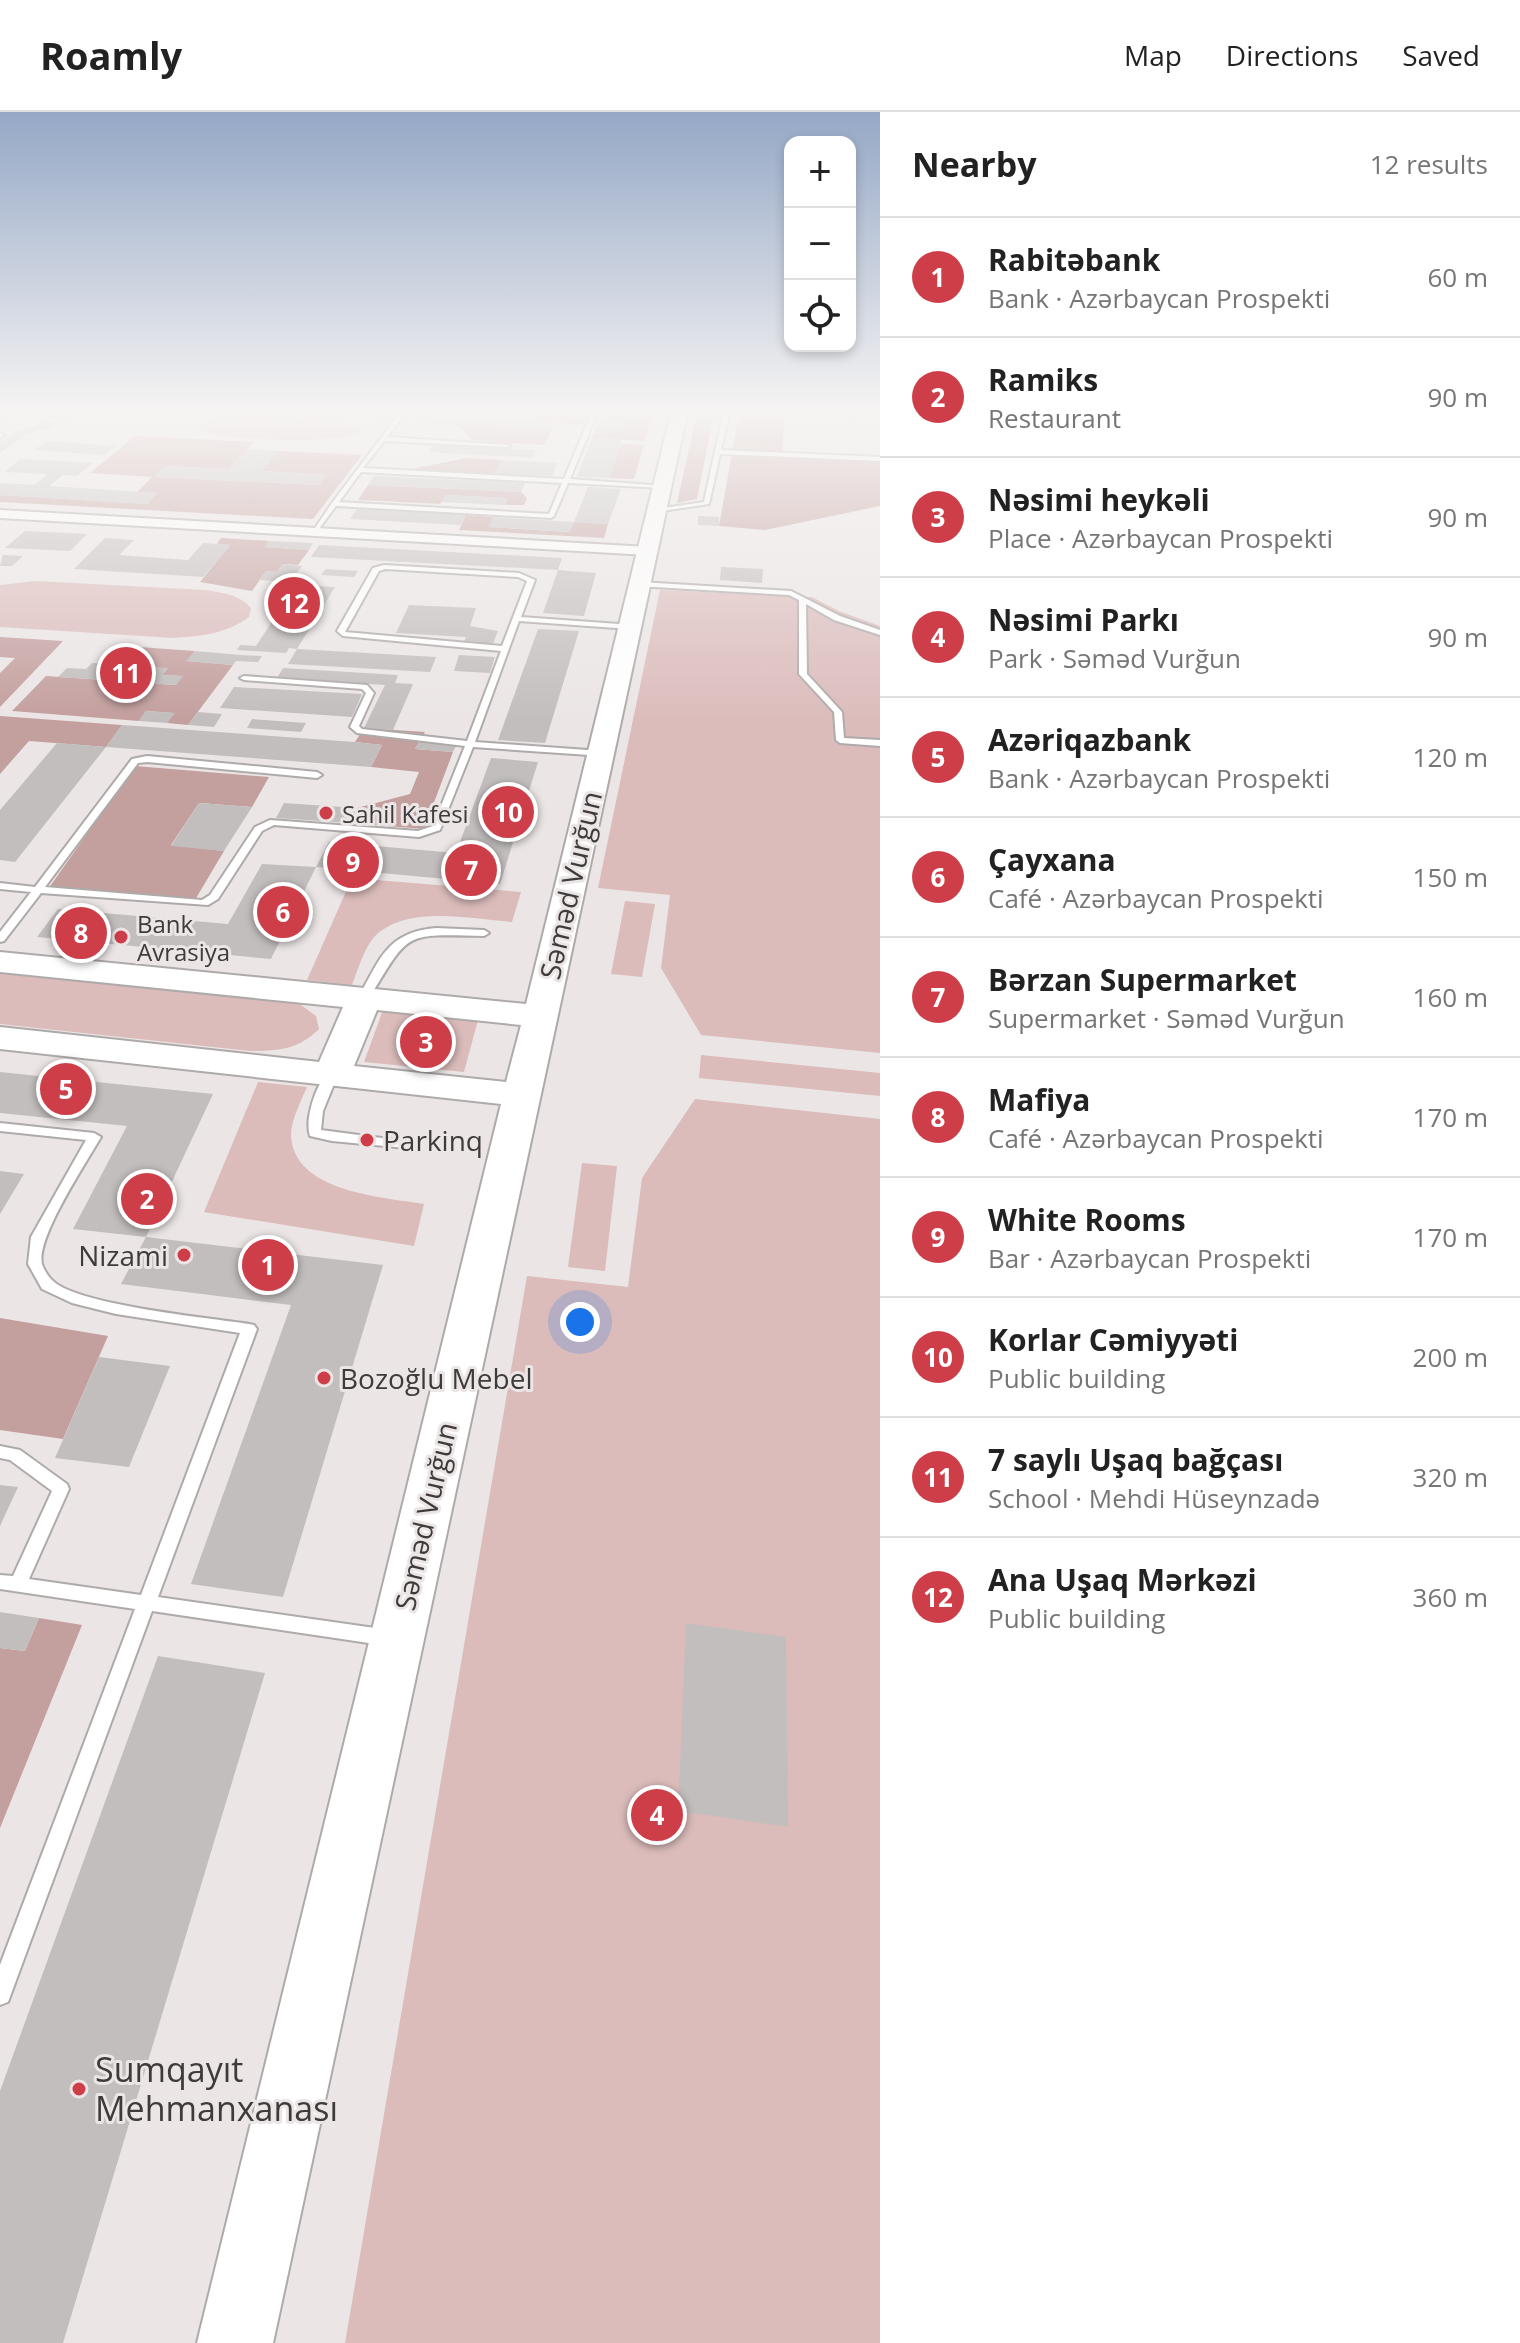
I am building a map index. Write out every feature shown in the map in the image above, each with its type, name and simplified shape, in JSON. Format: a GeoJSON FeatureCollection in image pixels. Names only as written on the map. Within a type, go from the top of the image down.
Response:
{"type":"FeatureCollection","features":[{"type":"Feature","properties":{"kind":"main road","name":"Səməd Vurğun"},"geometry":{"type":"LineString","coordinates":[[235,2343],[656,513]]}},
{"type":"Feature","properties":{"kind":"main road"},"geometry":{"type":"LineString","coordinates":[[0,962],[540,1016]]}},
{"type":"Feature","properties":{"kind":"main road"},"geometry":{"type":"LineString","coordinates":[[332,1074],[364,998]]}},
{"type":"Feature","properties":{"kind":"main road"},"geometry":{"type":"LineString","coordinates":[[0,1038],[521,1095]]}},
{"type":"Feature","properties":{"kind":"street"},"geometry":{"type":"LineString","coordinates":[[0,514],[647,552]]}},
{"type":"Feature","properties":{"kind":"lane"},"geometry":{"type":"LineString","coordinates":[[313,533],[327,513]]}},
{"type":"Feature","properties":{"kind":"lane"},"geometry":{"type":"LineString","coordinates":[[499,513],[551,516],[552,513]]}},
{"type":"Feature","properties":{"kind":"lane"},"geometry":{"type":"LineString","coordinates":[[603,513],[647,552],[798,596],[802,601],[880,633]]}},
{"type":"Feature","properties":{"kind":"lane"},"geometry":{"type":"LineString","coordinates":[[518,619],[647,552],[695,513]]}},
{"type":"Feature","properties":{"kind":"lane"},"geometry":{"type":"LineString","coordinates":[[0,886],[197,904],[214,897],[258,829],[273,822],[419,834],[432,831],[437,828],[531,580],[529,577],[384,567],[376,570],[341,631],[355,637],[504,649]]}},
{"type":"Feature","properties":{"kind":"lane"},"geometry":{"type":"LineString","coordinates":[[802,601],[803,674],[838,712],[840,740],[880,743]]}},
{"type":"Feature","properties":{"kind":"lane"},"geometry":{"type":"LineString","coordinates":[[244,678],[364,687],[370,693],[354,727],[360,731],[470,744],[601,754]]}},
{"type":"Feature","properties":{"kind":"lane"},"geometry":{"type":"LineString","coordinates":[[0,939],[135,761],[147,759],[317,775]]}},
{"type":"Feature","properties":{"kind":"lane"},"geometry":{"type":"LineString","coordinates":[[364,998],[388,954],[406,936],[418,932],[484,933]]}},
{"type":"Feature","properties":{"kind":"lane"},"geometry":{"type":"LineString","coordinates":[[332,1074],[315,1117],[315,1133],[412,1146]]}},
{"type":"Feature","properties":{"kind":"lane"},"geometry":{"type":"LineString","coordinates":[[0,1127],[94,1137],[38,1237],[35,1264],[47,1285],[77,1299],[116,1309],[249,1329],[0,1994]]}},
{"type":"Feature","properties":{"kind":"lane"},"geometry":{"type":"LineString","coordinates":[[0,1452],[14,1454],[61,1489],[9,1583],[397,1639]]}},
{"type":"Feature","properties":{"kind":"shaded area"},"geometry":{"type":"Polygon","coordinates":[[[205,513],[318,513],[313,519],[205,513]]]}},
{"type":"Feature","properties":{"kind":"shaded area"},"geometry":{"type":"Polygon","coordinates":[[[721,513],[846,513],[765,530],[719,526],[721,513]]]}},
{"type":"Feature","properties":{"kind":"shaded area"},"geometry":{"type":"Polygon","coordinates":[[[466,515],[493,517],[489,527],[569,532],[574,522],[608,524],[604,538],[459,530],[466,515]]]}},
{"type":"Feature","properties":{"kind":"shaded area"},"geometry":{"type":"Polygon","coordinates":[[[221,538],[269,541],[265,547],[309,550],[298,565],[283,564],[277,572],[266,571],[252,591],[200,582],[230,545],[217,544],[221,538]]]}},
{"type":"Feature","properties":{"kind":"shaded area"},"geometry":{"type":"Polygon","coordinates":[[[36,581],[205,590],[236,597],[251,608],[249,617],[231,627],[213,633],[173,638],[0,627],[0,585],[36,581]]]}},
{"type":"Feature","properties":{"kind":"shaded area"},"geometry":{"type":"Polygon","coordinates":[[[660,590],[812,597],[880,626],[880,1053],[701,1035],[661,968],[670,895],[598,888],[660,590]]]}},
{"type":"Feature","properties":{"kind":"shaded area"},"geometry":{"type":"Polygon","coordinates":[[[0,637],[63,641],[0,707],[0,673],[15,658],[0,657],[0,637]]]}},
{"type":"Feature","properties":{"kind":"shaded area"},"geometry":{"type":"Polygon","coordinates":[[[140,647],[195,651],[187,661],[233,665],[188,725],[167,723],[174,713],[146,711],[139,721],[12,711],[46,676],[176,685],[182,676],[162,675],[167,669],[125,665],[140,647]]]}},
{"type":"Feature","properties":{"kind":"shaded area"},"geometry":{"type":"Polygon","coordinates":[[[0,716],[122,725],[106,747],[29,741],[0,774],[0,716]]]}},
{"type":"Feature","properties":{"kind":"shaded area"},"geometry":{"type":"Polygon","coordinates":[[[364,728],[425,732],[415,749],[453,752],[424,829],[350,823],[357,808],[410,794],[419,772],[371,767],[382,745],[355,742],[364,728]]]}},
{"type":"Feature","properties":{"kind":"shaded area"},"geometry":{"type":"Polygon","coordinates":[[[135,766],[269,777],[252,807],[199,803],[171,845],[224,851],[192,905],[46,892],[135,766]]]}},
{"type":"Feature","properties":{"kind":"shaded area"},"geometry":{"type":"Polygon","coordinates":[[[352,878],[521,892],[512,922],[442,916],[407,919],[377,934],[362,958],[352,985],[307,980],[352,878]]]}},
{"type":"Feature","properties":{"kind":"shaded area"},"geometry":{"type":"Polygon","coordinates":[[[625,901],[655,904],[642,977],[611,974],[625,901]]]}},
{"type":"Feature","properties":{"kind":"shaded area"},"geometry":{"type":"Polygon","coordinates":[[[0,972],[274,1000],[301,1005],[316,1016],[319,1029],[287,1048],[250,1051],[0,1024],[0,972]]]}},
{"type":"Feature","properties":{"kind":"shaded area"},"geometry":{"type":"Polygon","coordinates":[[[383,1010],[478,1020],[464,1072],[364,1062],[383,1010]]]}},
{"type":"Feature","properties":{"kind":"shaded area"},"geometry":{"type":"Polygon","coordinates":[[[701,1055],[880,1073],[880,1096],[699,1078],[701,1055]]]}},
{"type":"Feature","properties":{"kind":"shaded area"},"geometry":{"type":"Polygon","coordinates":[[[258,1082],[307,1087],[294,1117],[291,1135],[296,1154],[307,1169],[342,1188],[424,1204],[414,1246],[204,1212],[258,1082]]]}},
{"type":"Feature","properties":{"kind":"shaded area"},"geometry":{"type":"Polygon","coordinates":[[[695,1099],[880,1119],[880,2343],[345,2343],[527,1276],[628,1287],[642,1178],[695,1099]]]}},
{"type":"Feature","properties":{"kind":"shaded area"},"geometry":{"type":"Polygon","coordinates":[[[582,1163],[617,1166],[605,1271],[568,1267],[582,1163]]]}},
{"type":"Feature","properties":{"kind":"shaded area"},"geometry":{"type":"Polygon","coordinates":[[[0,1318],[108,1336],[63,1439],[0,1430],[0,1318]]]}},
{"type":"Feature","properties":{"kind":"shaded area"},"geometry":{"type":"Polygon","coordinates":[[[39,1618],[82,1625],[0,1828],[0,1648],[25,1651],[39,1618]]]}},
{"type":"Feature","properties":{"kind":"building"},"geometry":{"type":"Polygon","coordinates":[[[354,513],[466,515],[461,525],[350,519],[354,513]]]}},
{"type":"Feature","properties":{"kind":"building"},"geometry":{"type":"Polygon","coordinates":[[[578,513],[612,513],[608,524],[574,522],[578,513]]]}},
{"type":"Feature","properties":{"kind":"building"},"geometry":{"type":"Polygon","coordinates":[[[698,516],[719,517],[719,526],[698,525],[698,516]]]}},
{"type":"Feature","properties":{"kind":"building"},"geometry":{"type":"Polygon","coordinates":[[[493,517],[574,522],[570,532],[488,527],[493,517]]]}},
{"type":"Feature","properties":{"kind":"building"},"geometry":{"type":"Polygon","coordinates":[[[25,531],[87,534],[70,551],[5,548],[25,531]]]}},
{"type":"Feature","properties":{"kind":"building"},"geometry":{"type":"Polygon","coordinates":[[[105,538],[134,540],[119,555],[188,560],[203,543],[231,545],[203,577],[74,569],[105,538]]]}},
{"type":"Feature","properties":{"kind":"building"},"geometry":{"type":"Polygon","coordinates":[[[269,541],[313,543],[309,550],[264,547],[269,541]]]}},
{"type":"Feature","properties":{"kind":"building"},"geometry":{"type":"Polygon","coordinates":[[[319,545],[562,558],[558,570],[311,557],[319,545]]]}},
{"type":"Feature","properties":{"kind":"building"},"geometry":{"type":"Polygon","coordinates":[[[3,555],[23,556],[12,566],[0,566],[3,555]]]}},
{"type":"Feature","properties":{"kind":"building"},"geometry":{"type":"Polygon","coordinates":[[[283,564],[302,566],[290,582],[259,580],[266,571],[277,572],[283,564]]]}},
{"type":"Feature","properties":{"kind":"building"},"geometry":{"type":"Polygon","coordinates":[[[721,567],[763,569],[762,583],[720,580],[721,567]]]}},
{"type":"Feature","properties":{"kind":"building"},"geometry":{"type":"Polygon","coordinates":[[[326,569],[358,571],[354,577],[321,575],[326,569]]]}},
{"type":"Feature","properties":{"kind":"building"},"geometry":{"type":"Polygon","coordinates":[[[558,570],[596,573],[584,616],[543,613],[558,570]]]}},
{"type":"Feature","properties":{"kind":"building"},"geometry":{"type":"Polygon","coordinates":[[[296,585],[335,587],[297,649],[289,648],[286,653],[237,650],[240,645],[256,646],[296,585]]]}},
{"type":"Feature","properties":{"kind":"building"},"geometry":{"type":"Polygon","coordinates":[[[409,605],[476,608],[470,626],[498,631],[492,646],[463,644],[466,637],[396,633],[409,605]]]}},
{"type":"Feature","properties":{"kind":"building"},"geometry":{"type":"Polygon","coordinates":[[[538,629],[579,631],[545,743],[498,740],[538,629]]]}},
{"type":"Feature","properties":{"kind":"building"},"geometry":{"type":"Polygon","coordinates":[[[297,649],[436,657],[430,672],[288,664],[297,649]]]}},
{"type":"Feature","properties":{"kind":"building"},"geometry":{"type":"Polygon","coordinates":[[[195,651],[262,656],[258,662],[236,661],[233,665],[186,661],[195,651]]]}},
{"type":"Feature","properties":{"kind":"building"},"geometry":{"type":"Polygon","coordinates":[[[459,655],[495,657],[490,673],[454,671],[459,655]]]}},
{"type":"Feature","properties":{"kind":"building"},"geometry":{"type":"Polygon","coordinates":[[[92,663],[168,668],[162,675],[183,676],[176,685],[58,677],[67,668],[86,669],[92,663]]]}},
{"type":"Feature","properties":{"kind":"building"},"geometry":{"type":"Polygon","coordinates":[[[283,668],[398,675],[395,683],[413,684],[393,730],[364,728],[385,685],[277,678],[283,668]]]}},
{"type":"Feature","properties":{"kind":"building"},"geometry":{"type":"Polygon","coordinates":[[[234,687],[362,694],[352,717],[220,708],[234,687]]]}},
{"type":"Feature","properties":{"kind":"building"},"geometry":{"type":"Polygon","coordinates":[[[146,711],[175,713],[167,723],[139,721],[146,711]]]}},
{"type":"Feature","properties":{"kind":"building"},"geometry":{"type":"Polygon","coordinates":[[[198,712],[222,714],[214,727],[188,725],[198,712]]]}},
{"type":"Feature","properties":{"kind":"building"},"geometry":{"type":"Polygon","coordinates":[[[252,719],[306,723],[301,732],[247,728],[252,719]]]}},
{"type":"Feature","properties":{"kind":"building"},"geometry":{"type":"Polygon","coordinates":[[[122,725],[382,745],[371,767],[106,747],[122,725]]]}},
{"type":"Feature","properties":{"kind":"building"},"geometry":{"type":"Polygon","coordinates":[[[419,742],[457,744],[453,752],[415,749],[419,742]]]}},
{"type":"Feature","properties":{"kind":"building"},"geometry":{"type":"Polygon","coordinates":[[[57,743],[106,747],[15,862],[0,860],[0,810],[57,743]]]}},
{"type":"Feature","properties":{"kind":"building"},"geometry":{"type":"Polygon","coordinates":[[[491,758],[538,762],[500,884],[316,867],[329,842],[456,853],[491,758]]]}},
{"type":"Feature","properties":{"kind":"building"},"geometry":{"type":"Polygon","coordinates":[[[199,803],[252,807],[224,851],[171,846],[199,803]]]}},
{"type":"Feature","properties":{"kind":"building"},"geometry":{"type":"Polygon","coordinates":[[[284,803],[357,808],[350,823],[276,818],[284,803]]]}},
{"type":"Feature","properties":{"kind":"building"},"geometry":{"type":"Polygon","coordinates":[[[262,864],[316,867],[271,959],[37,937],[58,909],[228,924],[262,864]]]}},
{"type":"Feature","properties":{"kind":"building"},"geometry":{"type":"Polygon","coordinates":[[[0,1072],[213,1094],[146,1237],[73,1229],[127,1126],[0,1113],[0,1072]]]}},
{"type":"Feature","properties":{"kind":"building"},"geometry":{"type":"Polygon","coordinates":[[[0,1171],[24,1174],[0,1214],[0,1171]]]}},
{"type":"Feature","properties":{"kind":"building"},"geometry":{"type":"Polygon","coordinates":[[[146,1237],[383,1265],[283,1597],[191,1584],[291,1305],[121,1284],[146,1237]]]}},
{"type":"Feature","properties":{"kind":"building"},"geometry":{"type":"Polygon","coordinates":[[[99,1357],[170,1366],[129,1467],[55,1458],[99,1357]]]}},
{"type":"Feature","properties":{"kind":"building"},"geometry":{"type":"Polygon","coordinates":[[[0,1485],[18,1487],[0,1526],[0,1485]]]}},
{"type":"Feature","properties":{"kind":"building"},"geometry":{"type":"Polygon","coordinates":[[[0,1612],[39,1618],[25,1651],[0,1648],[0,1612]]]}},
{"type":"Feature","properties":{"kind":"building"},"geometry":{"type":"Polygon","coordinates":[[[686,1623],[786,1637],[788,1827],[678,1811],[686,1623]]]}},
{"type":"Feature","properties":{"kind":"building"},"geometry":{"type":"Polygon","coordinates":[[[158,1656],[265,1673],[63,2343],[0,2343],[0,2091],[158,1656]]]}},
{"type":"Feature","properties":{"kind":"place","name":"Ana Uşaq Mərkəzi"},"geometry":{"type":"Point","coordinates":[294,603]}},
{"type":"Feature","properties":{"kind":"place","name":"7 saylı Uşaq bağçası"},"geometry":{"type":"Point","coordinates":[126,673]}},
{"type":"Feature","properties":{"kind":"place","name":"Korlar Cəmiyyəti"},"geometry":{"type":"Point","coordinates":[508,812]}},
{"type":"Feature","properties":{"kind":"place","name":"Sahil Kafesi"},"geometry":{"type":"Point","coordinates":[326,813]}},
{"type":"Feature","properties":{"kind":"place","name":"White Rooms"},"geometry":{"type":"Point","coordinates":[353,862]}},
{"type":"Feature","properties":{"kind":"place","name":"Bərzan Supermarket"},"geometry":{"type":"Point","coordinates":[471,870]}},
{"type":"Feature","properties":{"kind":"place","name":"Çayxana"},"geometry":{"type":"Point","coordinates":[283,912]}},
{"type":"Feature","properties":{"kind":"place","name":"Mafiya"},"geometry":{"type":"Point","coordinates":[81,933]}},
{"type":"Feature","properties":{"kind":"place","name":"Bank Avrasiya"},"geometry":{"type":"Point","coordinates":[121,937]}},
{"type":"Feature","properties":{"kind":"place","name":"Nəsimi heykəli"},"geometry":{"type":"Point","coordinates":[426,1042]}},
{"type":"Feature","properties":{"kind":"place","name":"Azəriqazbank"},"geometry":{"type":"Point","coordinates":[66,1089]}},
{"type":"Feature","properties":{"kind":"place","name":"Parkinq"},"geometry":{"type":"Point","coordinates":[367,1140]}},
{"type":"Feature","properties":{"kind":"place","name":"Ramiks"},"geometry":{"type":"Point","coordinates":[147,1199]}},
{"type":"Feature","properties":{"kind":"place","name":"Nizami"},"geometry":{"type":"Point","coordinates":[184,1255]}},
{"type":"Feature","properties":{"kind":"place","name":"Rabitəbank"},"geometry":{"type":"Point","coordinates":[268,1265]}},
{"type":"Feature","properties":{"kind":"place","name":"Bozoğlu Mebel"},"geometry":{"type":"Point","coordinates":[324,1378]}},
{"type":"Feature","properties":{"kind":"place","name":"Nəsimi Parkı"},"geometry":{"type":"Point","coordinates":[657,1815]}},
{"type":"Feature","properties":{"kind":"place","name":"Sumqayıt Mehmanxanası"},"geometry":{"type":"Point","coordinates":[79,2089]}}]}
